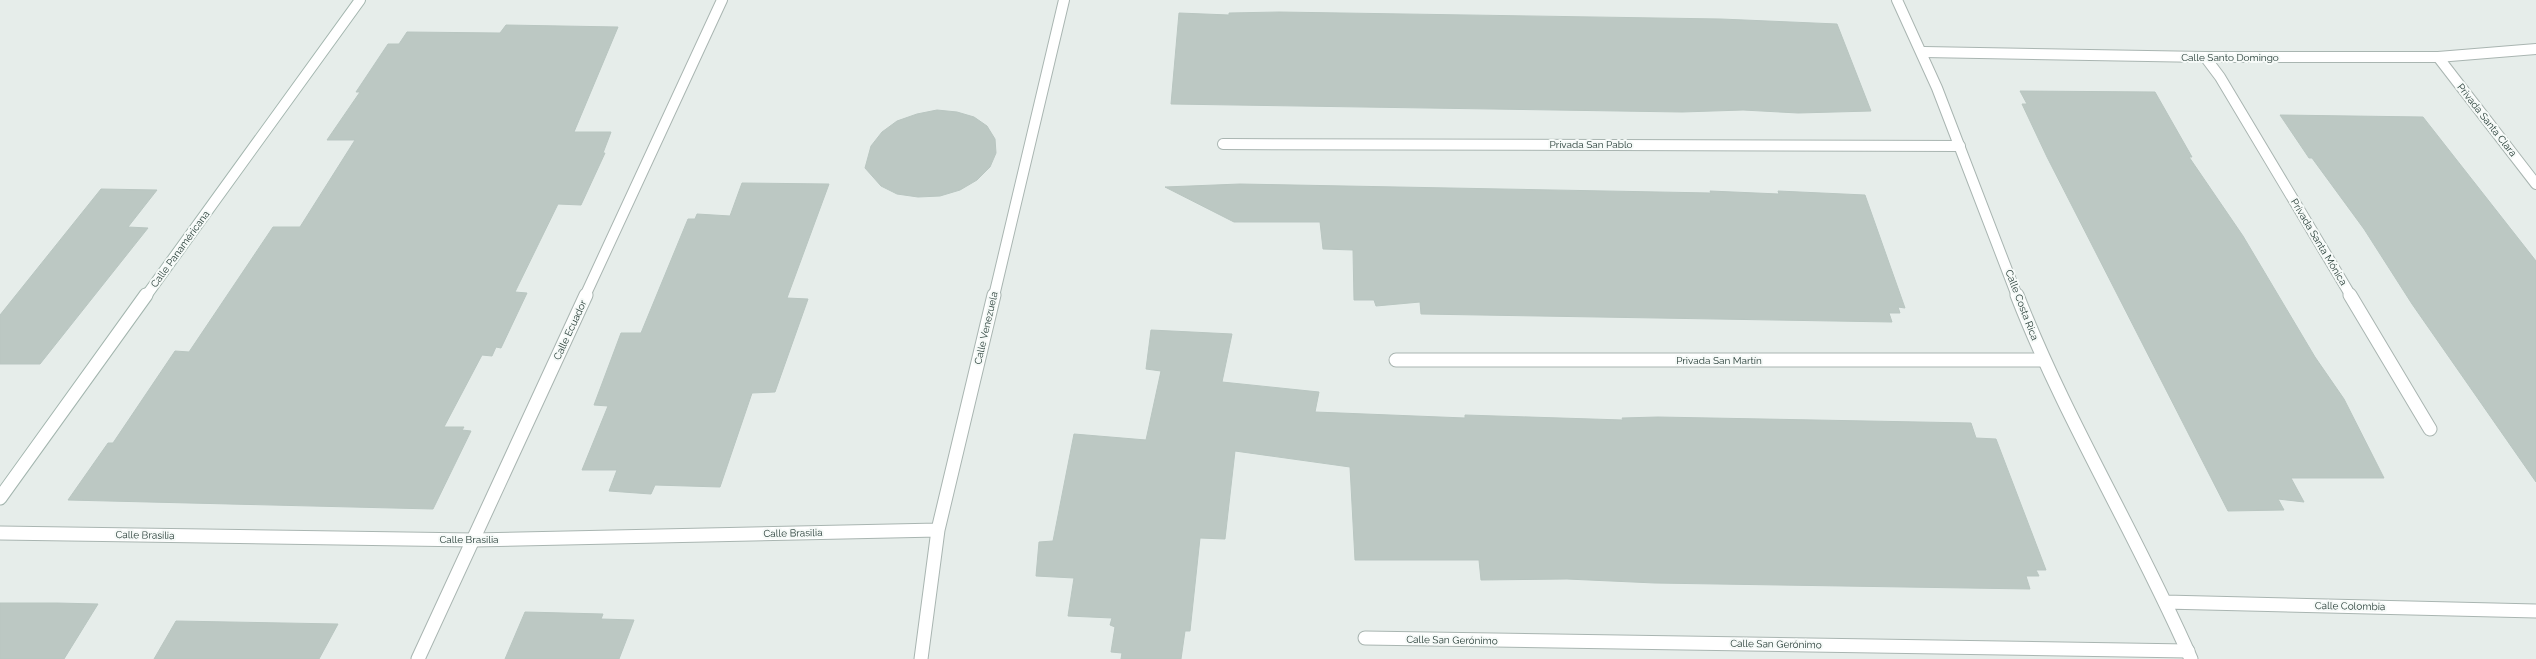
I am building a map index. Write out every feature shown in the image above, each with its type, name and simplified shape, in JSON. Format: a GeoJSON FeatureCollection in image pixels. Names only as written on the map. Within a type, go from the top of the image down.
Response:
{"type":"FeatureCollection","features":[{"type":"Feature","properties":{"kind":"street","name":"Calle Panaméricana"},"geometry":{"type":"LineString","coordinates":[[0,498],[360,0]]}},
{"type":"Feature","properties":{"kind":"street","name":"Calle Ecuador"},"geometry":{"type":"LineString","coordinates":[[418,659],[722,0]]}},
{"type":"Feature","properties":{"kind":"street","name":"Calle Venezuela"},"geometry":{"type":"LineString","coordinates":[[921,659],[938,530],[1064,0]]}},
{"type":"Feature","properties":{"kind":"street","name":"Calle Costa Rica"},"geometry":{"type":"LineString","coordinates":[[1897,0],[1924,52],[2043,360],[2165,602],[2189,655]]}},
{"type":"Feature","properties":{"kind":"street","name":"Calle Santo Domingo"},"geometry":{"type":"LineString","coordinates":[[1924,52],[2205,58],[2438,57],[2536,49]]}},
{"type":"Feature","properties":{"kind":"street","name":"Privada Santa Clara"},"geometry":{"type":"LineString","coordinates":[[2438,57],[2536,184]]}},
{"type":"Feature","properties":{"kind":"street","name":"Privada Santa Mónica"},"geometry":{"type":"LineString","coordinates":[[2205,58],[2220,78],[2430,429]]}},
{"type":"Feature","properties":{"kind":"street","name":"Privada San Pablo"},"geometry":{"type":"LineString","coordinates":[[1223,144],[1960,146]]}},
{"type":"Feature","properties":{"kind":"street","name":"Privada San Martín"},"geometry":{"type":"LineString","coordinates":[[1396,360],[2043,360]]}},
{"type":"Feature","properties":{"kind":"street","name":"Calle Brasilia"},"geometry":{"type":"LineString","coordinates":[[0,533],[473,540],[938,530]]}},
{"type":"Feature","properties":{"kind":"street","name":"Calle Colombia"},"geometry":{"type":"LineString","coordinates":[[2165,602],[2536,611]]}},
{"type":"Feature","properties":{"kind":"street","name":"Calle San Gerónimo"},"geometry":{"type":"LineString","coordinates":[[1365,638],[2189,655]]}},
{"type":"Feature","properties":{"kind":"building"},"geometry":{"type":"Polygon","coordinates":[[[1279,12],[1721,19],[1837,24],[1871,111],[1798,113],[1743,110],[1682,112],[1171,104],[1179,13],[1229,15],[1229,13],[1279,12]]]}},
{"type":"Feature","properties":{"kind":"building"},"geometry":{"type":"Polygon","coordinates":[[[506,25],[618,27],[574,132],[611,132],[603,153],[605,153],[581,205],[558,204],[515,292],[527,293],[501,348],[496,347],[492,356],[482,355],[444,427],[464,427],[462,430],[471,431],[433,509],[68,500],[108,443],[113,443],[175,351],[189,352],[273,227],[300,227],[355,140],[327,140],[360,92],[356,92],[388,44],[399,44],[407,32],[500,33],[506,25]]]}},
{"type":"Feature","properties":{"kind":"building"},"geometry":{"type":"Polygon","coordinates":[[[2020,91],[2155,92],[2192,157],[2189,157],[2243,236],[2315,357],[2344,399],[2384,478],[2291,478],[2304,502],[2278,499],[2284,510],[2228,511],[2047,157],[2022,104],[2027,104],[2020,91]]]}},
{"type":"Feature","properties":{"kind":"building"},"geometry":{"type":"Polygon","coordinates":[[[937,110],[957,112],[974,117],[987,126],[995,139],[996,153],[990,167],[977,180],[960,190],[940,196],[918,197],[897,194],[881,186],[865,168],[871,146],[882,132],[897,121],[917,114],[937,110]]]}},
{"type":"Feature","properties":{"kind":"building"},"geometry":{"type":"Polygon","coordinates":[[[2280,115],[2423,117],[2536,261],[2536,482],[2412,304],[2364,229],[2312,158],[2309,158],[2280,115]]]}},
{"type":"Feature","properties":{"kind":"building"},"geometry":{"type":"Polygon","coordinates":[[[742,183],[829,184],[787,298],[808,299],[775,392],[752,393],[720,487],[655,485],[651,494],[609,491],[617,470],[582,470],[608,406],[594,405],[621,333],[641,333],[688,219],[695,219],[697,214],[730,216],[742,183]]]}},
{"type":"Feature","properties":{"kind":"building"},"geometry":{"type":"Polygon","coordinates":[[[1240,184],[1711,193],[1710,191],[1779,194],[1778,191],[1865,195],[1905,308],[1898,307],[1900,313],[1889,313],[1892,322],[1421,314],[1420,302],[1376,306],[1374,300],[1354,300],[1353,250],[1323,249],[1320,222],[1234,222],[1165,187],[1240,184]]]}},
{"type":"Feature","properties":{"kind":"building"},"geometry":{"type":"Polygon","coordinates":[[[101,189],[157,190],[128,227],[148,228],[40,364],[0,364],[0,315],[101,189]]]}},
{"type":"Feature","properties":{"kind":"building"},"geometry":{"type":"Polygon","coordinates":[[[1151,330],[1232,334],[1222,382],[1319,392],[1315,412],[1465,418],[1465,415],[1623,420],[1622,418],[1658,417],[1971,423],[1976,438],[1996,439],[2046,570],[2036,570],[2039,576],[2026,576],[2030,589],[1655,583],[1567,579],[1481,580],[1479,560],[1355,560],[1350,467],[1235,451],[1225,539],[1200,538],[1190,631],[1185,631],[1181,659],[1121,659],[1122,653],[1111,652],[1115,627],[1110,625],[1112,618],[1068,616],[1074,578],[1036,576],[1039,542],[1053,541],[1074,434],[1146,440],[1161,371],[1146,369],[1151,330]]]}},
{"type":"Feature","properties":{"kind":"building"},"geometry":{"type":"Polygon","coordinates":[[[0,603],[98,604],[64,659],[0,659],[0,603]]]}},
{"type":"Feature","properties":{"kind":"building"},"geometry":{"type":"Polygon","coordinates":[[[525,612],[603,614],[601,619],[634,620],[619,659],[505,659],[525,612]]]}},
{"type":"Feature","properties":{"kind":"building"},"geometry":{"type":"Polygon","coordinates":[[[176,621],[338,624],[319,659],[154,659],[176,621]]]}}]}
